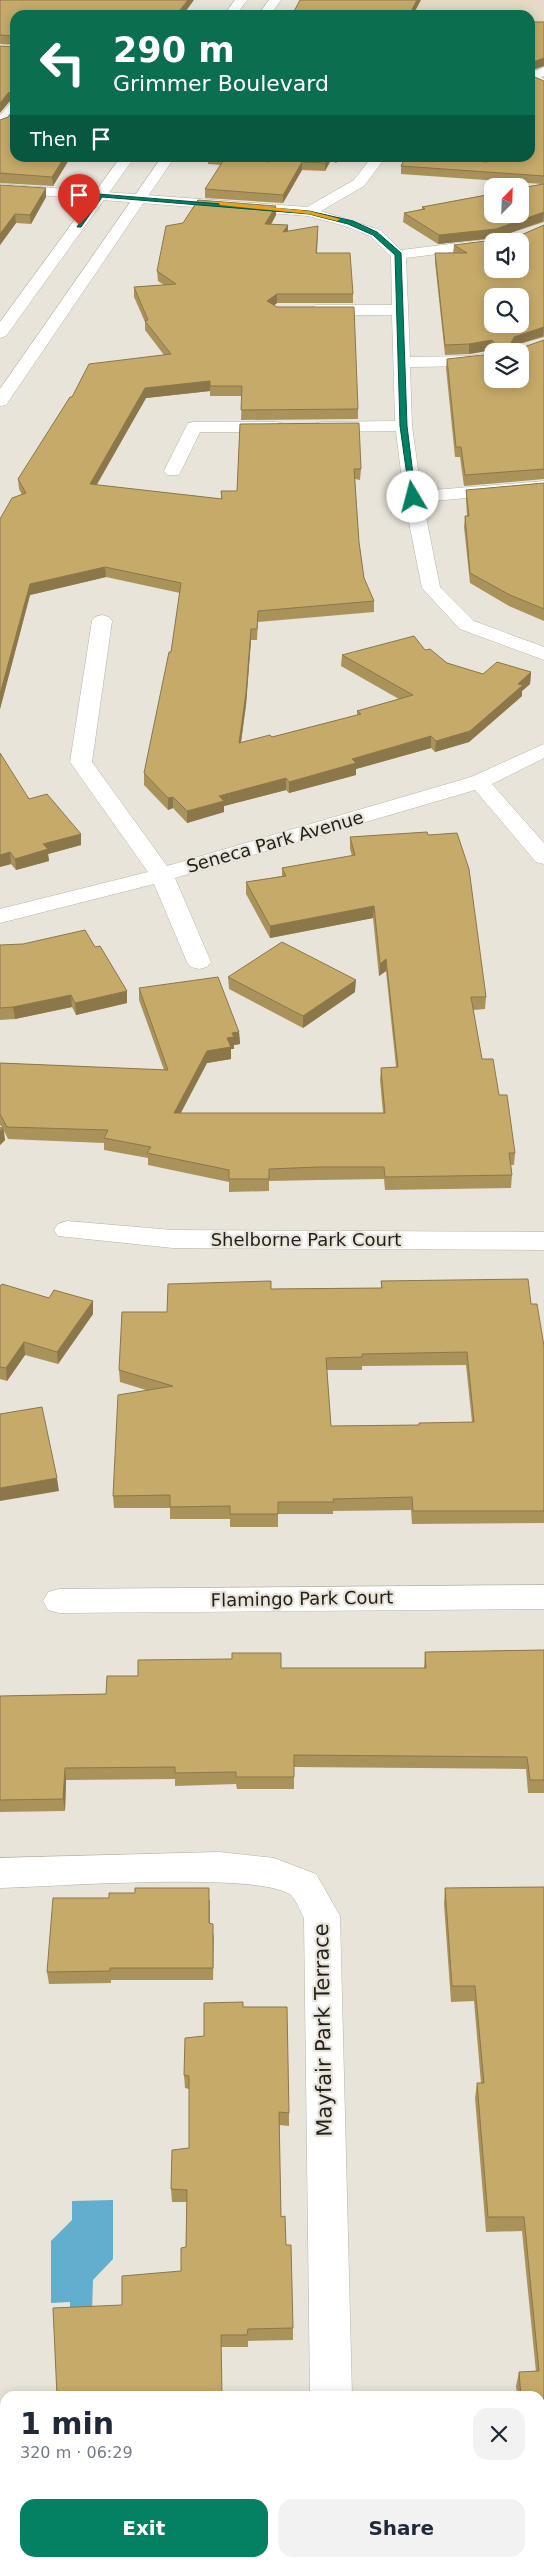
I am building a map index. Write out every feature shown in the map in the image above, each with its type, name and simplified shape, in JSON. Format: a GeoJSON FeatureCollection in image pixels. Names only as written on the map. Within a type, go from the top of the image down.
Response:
{"type":"FeatureCollection","features":[{"type":"Feature","properties":{"kind":"street"},"geometry":{"type":"LineString","coordinates":[[0,333],[124,162]]}},
{"type":"Feature","properties":{"kind":"street"},"geometry":{"type":"LineString","coordinates":[[0,401],[164,162]]}},
{"type":"Feature","properties":{"kind":"street"},"geometry":{"type":"LineString","coordinates":[[309,212],[359,184],[375,162]]}},
{"type":"Feature","properties":{"kind":"street"},"geometry":{"type":"LineString","coordinates":[[0,188],[309,212],[350,223],[375,234],[398,255],[404,426],[413,497],[431,588],[467,625],[544,654]]}},
{"type":"Feature","properties":{"kind":"street"},"geometry":{"type":"LineString","coordinates":[[398,255],[484,244]]}},
{"type":"Feature","properties":{"kind":"street"},"geometry":{"type":"LineString","coordinates":[[296,310],[400,310]]}},
{"type":"Feature","properties":{"kind":"street"},"geometry":{"type":"LineString","coordinates":[[403,362],[469,361],[484,358]]}},
{"type":"Feature","properties":{"kind":"street"},"geometry":{"type":"LineString","coordinates":[[173,472],[194,427],[404,426]]}},
{"type":"Feature","properties":{"kind":"street"},"geometry":{"type":"LineString","coordinates":[[413,497],[544,486]]}},
{"type":"Feature","properties":{"kind":"street"},"geometry":{"type":"LineString","coordinates":[[102,620],[80,762],[162,875],[199,962]]}},
{"type":"Feature","properties":{"kind":"street","name":"Seneca Park Avenue"},"geometry":{"type":"LineString","coordinates":[[0,916],[162,875],[479,782],[544,750]]}},
{"type":"Feature","properties":{"kind":"street"},"geometry":{"type":"LineString","coordinates":[[479,782],[544,857]]}},
{"type":"Feature","properties":{"kind":"street","name":"Shelborne Park Court"},"geometry":{"type":"LineString","coordinates":[[68,1230],[173,1239],[544,1241]]}},
{"type":"Feature","properties":{"kind":"street","name":"Flamingo Park Court"},"geometry":{"type":"LineString","coordinates":[[59,1602],[544,1597]]}},
{"type":"Feature","properties":{"kind":"street","name":"Mayfair Park Terrace"},"geometry":{"type":"LineString","coordinates":[[0,1873],[219,1868],[274,1873],[304,1885],[322,1916],[331,2391]]}},
{"type":"Feature","properties":{"kind":"shaded area"},"geometry":{"type":"Polygon","coordinates":[[[420,0],[544,0],[544,24],[535,23],[535,10],[415,10],[420,0]]]}},
{"type":"Feature","properties":{"kind":"water"},"geometry":{"type":"Polygon","coordinates":[[[113,2200],[113,2259],[93,2280],[92,2312],[70,2313],[70,2302],[51,2303],[51,2241],[72,2220],[72,2201],[113,2200]]]}},
{"type":"Feature","properties":{"kind":"building"},"geometry":{"type":"Polygon","coordinates":[[[0,0],[188,0],[180,10],[10,10],[10,36],[0,35],[0,0]]]}},
{"type":"Feature","properties":{"kind":"building"},"geometry":{"type":"Polygon","coordinates":[[[300,0],[417,0],[412,10],[295,10],[300,0]]]}},
{"type":"Feature","properties":{"kind":"building"},"geometry":{"type":"Polygon","coordinates":[[[535,22],[544,22],[544,58],[535,61],[535,22]]]}},
{"type":"Feature","properties":{"kind":"building"},"geometry":{"type":"Polygon","coordinates":[[[0,46],[10,47],[10,92],[0,103],[0,46]]]}},
{"type":"Feature","properties":{"kind":"building"},"geometry":{"type":"Polygon","coordinates":[[[535,77],[544,81],[544,176],[401,166],[403,162],[535,162],[535,77]]]}},
{"type":"Feature","properties":{"kind":"building"},"geometry":{"type":"Polygon","coordinates":[[[10,114],[10,162],[61,162],[52,177],[0,173],[0,120],[10,114]]]}},
{"type":"Feature","properties":{"kind":"building"},"geometry":{"type":"Polygon","coordinates":[[[222,162],[302,162],[283,195],[205,189],[222,162]]]}},
{"type":"Feature","properties":{"kind":"building"},"geometry":{"type":"Polygon","coordinates":[[[544,184],[544,212],[529,217],[529,186],[544,184]]]}},
{"type":"Feature","properties":{"kind":"building"},"geometry":{"type":"Polygon","coordinates":[[[0,185],[46,188],[30,215],[15,214],[0,234],[0,185]]]}},
{"type":"Feature","properties":{"kind":"building"},"geometry":{"type":"Polygon","coordinates":[[[484,195],[484,223],[513,223],[496,229],[439,235],[404,213],[425,209],[422,207],[484,195]]]}},
{"type":"Feature","properties":{"kind":"building"},"geometry":{"type":"Polygon","coordinates":[[[198,200],[276,206],[265,224],[288,225],[283,232],[318,226],[316,253],[350,253],[353,294],[277,294],[267,301],[277,307],[354,307],[358,409],[241,410],[242,386],[210,386],[210,381],[145,388],[90,484],[222,499],[221,491],[237,491],[240,424],[359,423],[361,469],[354,469],[359,542],[364,578],[374,601],[258,611],[257,629],[251,629],[246,693],[239,743],[270,735],[272,737],[361,714],[357,711],[413,695],[342,655],[414,636],[425,650],[430,649],[447,663],[483,674],[497,662],[531,672],[518,684],[523,685],[470,731],[436,741],[431,736],[352,759],[356,763],[289,782],[286,778],[219,796],[224,801],[187,811],[173,797],[168,798],[144,773],[169,652],[171,652],[181,583],[105,567],[30,584],[0,694],[0,519],[12,498],[26,493],[18,479],[70,397],[72,397],[89,364],[171,354],[145,321],[148,320],[134,287],[176,284],[157,271],[166,226],[183,223],[198,200]]]}},
{"type":"Feature","properties":{"kind":"building"},"geometry":{"type":"Polygon","coordinates":[[[544,225],[544,327],[529,332],[529,288],[484,288],[484,333],[526,333],[514,337],[511,343],[494,343],[492,340],[469,344],[445,345],[435,253],[467,253],[454,245],[484,241],[484,278],[529,278],[529,233],[526,233],[544,225]]]}},
{"type":"Feature","properties":{"kind":"building"},"geometry":{"type":"Polygon","coordinates":[[[544,340],[544,469],[465,475],[461,447],[456,447],[447,359],[484,355],[484,388],[529,388],[529,345],[544,340]]]}},
{"type":"Feature","properties":{"kind":"building"},"geometry":{"type":"Polygon","coordinates":[[[544,483],[544,609],[510,595],[470,573],[465,516],[469,516],[466,490],[544,483]]]}},
{"type":"Feature","properties":{"kind":"building"},"geometry":{"type":"Polygon","coordinates":[[[0,753],[29,799],[47,794],[81,834],[43,844],[48,849],[15,859],[10,852],[0,855],[0,753]]]}},
{"type":"Feature","properties":{"kind":"building"},"geometry":{"type":"Polygon","coordinates":[[[427,832],[428,835],[457,833],[469,869],[486,997],[471,997],[482,1059],[493,1059],[499,1095],[507,1095],[515,1153],[509,1153],[512,1175],[385,1177],[384,1167],[318,1167],[269,1169],[269,1179],[229,1179],[229,1170],[147,1153],[151,1147],[104,1138],[108,1130],[7,1127],[0,1114],[0,1063],[168,1070],[139,988],[218,977],[239,1032],[232,1033],[234,1037],[227,1038],[231,1047],[207,1051],[174,1113],[385,1113],[381,1068],[398,1067],[386,959],[380,964],[374,906],[270,926],[246,882],[286,876],[282,868],[355,855],[350,837],[427,832]]]}},
{"type":"Feature","properties":{"kind":"building"},"geometry":{"type":"Polygon","coordinates":[[[85,930],[95,947],[100,946],[127,991],[75,1003],[71,995],[0,1008],[0,945],[23,944],[85,930]]]}},
{"type":"Feature","properties":{"kind":"building"},"geometry":{"type":"Polygon","coordinates":[[[282,942],[356,980],[303,1016],[228,977],[282,942]]]}},
{"type":"Feature","properties":{"kind":"building"},"geometry":{"type":"Polygon","coordinates":[[[528,1279],[531,1304],[537,1304],[544,1346],[544,1511],[413,1511],[412,1497],[333,1499],[334,1502],[278,1502],[278,1514],[230,1514],[230,1506],[170,1507],[170,1495],[113,1496],[118,1395],[173,1386],[119,1370],[122,1312],[167,1312],[168,1284],[271,1281],[271,1289],[382,1288],[381,1281],[528,1279]],[[467,1352],[362,1354],[362,1357],[326,1358],[331,1426],[474,1422],[467,1352]]]}},
{"type":"Feature","properties":{"kind":"building"},"geometry":{"type":"Polygon","coordinates":[[[2,1284],[49,1298],[54,1290],[93,1301],[57,1352],[24,1342],[6,1368],[0,1367],[0,1286],[2,1284]]]}},
{"type":"Feature","properties":{"kind":"building"},"geometry":{"type":"Polygon","coordinates":[[[42,1407],[57,1478],[0,1488],[0,1414],[42,1407]]]}},
{"type":"Feature","properties":{"kind":"building"},"geometry":{"type":"Polygon","coordinates":[[[544,1650],[544,1780],[530,1780],[527,1757],[294,1755],[294,1777],[236,1777],[236,1772],[175,1773],[175,1767],[65,1768],[63,1799],[0,1800],[0,1696],[106,1694],[107,1676],[138,1676],[138,1660],[232,1659],[232,1653],[281,1653],[281,1668],[426,1668],[425,1652],[544,1650]]]}},
{"type":"Feature","properties":{"kind":"building"},"geometry":{"type":"Polygon","coordinates":[[[544,1887],[544,2391],[521,2391],[519,2372],[539,2371],[524,2217],[488,2217],[477,2083],[484,2083],[475,1986],[452,1986],[445,1888],[544,1887]]]}},
{"type":"Feature","properties":{"kind":"building"},"geometry":{"type":"Polygon","coordinates":[[[135,1888],[209,1888],[209,1923],[213,1924],[213,1968],[110,1968],[110,1971],[47,1972],[53,1898],[109,1898],[109,1893],[135,1893],[135,1888]]]}},
{"type":"Feature","properties":{"kind":"building"},"geometry":{"type":"Polygon","coordinates":[[[243,2002],[243,2007],[287,2007],[289,2113],[279,2112],[281,2217],[285,2216],[286,2245],[291,2245],[293,2328],[248,2329],[247,2335],[221,2335],[222,2391],[57,2391],[53,2308],[122,2305],[122,2276],[181,2271],[181,2248],[186,2247],[187,2190],[171,2189],[172,2150],[189,2148],[189,2076],[184,2075],[185,2038],[204,2036],[204,2003],[243,2002]]]}},
{"type":"Feature","properties":{"kind":"slow traffic"},"geometry":{"type":"LineString","coordinates":[[220,204],[309,212],[337,219]]}},
{"type":"Feature","properties":{"kind":"route"},"geometry":{"type":"LineString","coordinates":[[79,225],[100,196],[226,204],[309,212],[350,223],[375,234],[398,255],[404,426],[413,497]]}}]}
